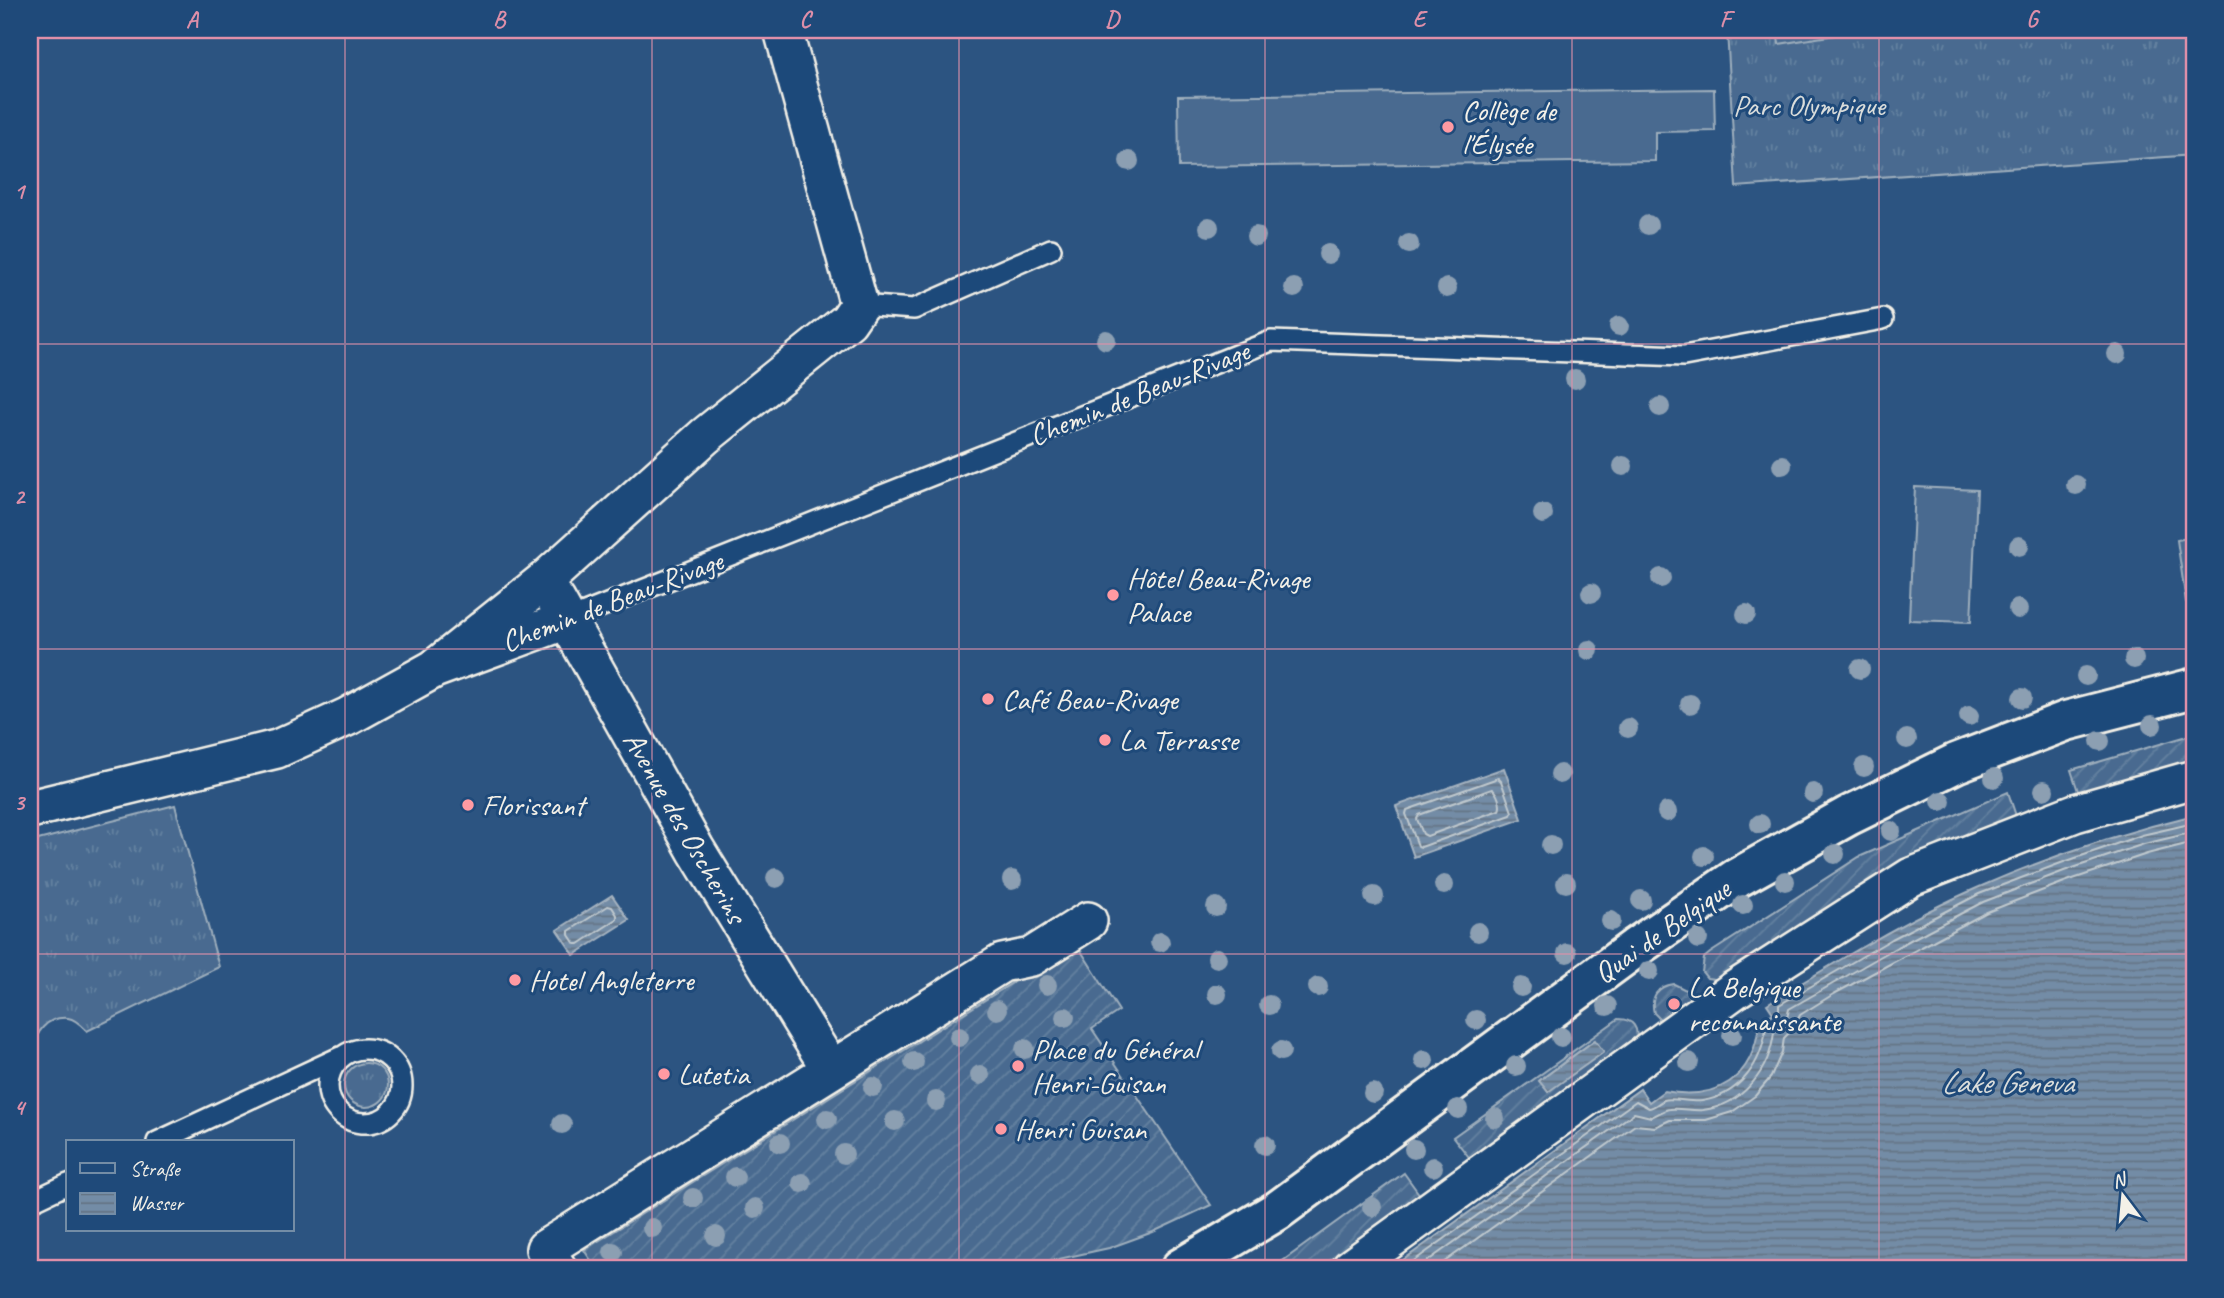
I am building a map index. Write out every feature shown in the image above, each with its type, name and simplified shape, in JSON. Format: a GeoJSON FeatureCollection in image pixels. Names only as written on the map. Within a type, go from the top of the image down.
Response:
{"type":"FeatureCollection","features":[{"type":"Feature","properties":{"kind":"street"},"geometry":{"type":"LineString","coordinates":[[783,30],[859,305]]}},
{"type":"Feature","properties":{"kind":"street","name":"Chemin de Beau-Rivage"},"geometry":{"type":"LineString","coordinates":[[434,669],[545,580],[705,436],[848,321],[859,305]]}},
{"type":"Feature","properties":{"kind":"street","name":"Avenue des Oscherins"},"geometry":{"type":"LineString","coordinates":[[545,580],[696,850],[831,1070]]}},
{"type":"Feature","properties":{"kind":"street","name":"Chemin de Beau-Rivage"},"geometry":{"type":"LineString","coordinates":[[30,809],[277,749],[349,716],[434,669],[567,620]]}},
{"type":"Feature","properties":{"kind":"street","name":"Quai de Belgique"},"geometry":{"type":"LineString","coordinates":[[1181,1268],[1277,1211],[1635,948],[1737,878],[1848,816],[1956,763],[2066,721],[2194,688]]}},
{"type":"Feature","properties":{"kind":"street"},"geometry":{"type":"LineString","coordinates":[[1351,1268],[1724,997],[1912,877],[2075,813],[2194,779]]}},
{"type":"Feature","properties":{"kind":"street"},"geometry":{"type":"LineString","coordinates":[[557,1268],[545,1249],[1002,963],[1031,957],[1088,921]]}},
{"type":"Feature","properties":{"kind":"lane"},"geometry":{"type":"LineString","coordinates":[[859,305],[914,309],[1051,249]]}},
{"type":"Feature","properties":{"kind":"lane","name":"Chemin de Beau-Rivage"},"geometry":{"type":"LineString","coordinates":[[567,620],[1271,341],[1684,356],[1883,319]]}},
{"type":"Feature","properties":{"kind":"lane"},"geometry":{"type":"LineString","coordinates":[[161,1140],[343,1055]]}},
{"type":"Feature","properties":{"kind":"lane"},"geometry":{"type":"LineString","coordinates":[[30,1202],[66,1185]]}},
{"type":"Feature","properties":{"kind":"green space","name":"Parc Olympique"},"geometry":{"type":"Polygon","coordinates":[[[1727,30],[2194,30],[2194,155],[1736,187],[1727,30]]]}},
{"type":"Feature","properties":{"kind":"green space"},"geometry":{"type":"Polygon","coordinates":[[[1777,30],[1866,30],[1779,44],[1777,30]]]}},
{"type":"Feature","properties":{"kind":"green space"},"geometry":{"type":"Polygon","coordinates":[[[1714,89],[1715,131],[1655,132],[1655,161],[1179,167],[1178,96],[1714,89]]]}},
{"type":"Feature","properties":{"kind":"green space"},"geometry":{"type":"Polygon","coordinates":[[[1915,487],[1977,490],[1971,622],[1909,620],[1915,487]]]}},
{"type":"Feature","properties":{"kind":"green space"},"geometry":{"type":"Polygon","coordinates":[[[2194,537],[2194,601],[2186,602],[2177,540],[2194,537]]]}},
{"type":"Feature","properties":{"kind":"green space"},"geometry":{"type":"Polygon","coordinates":[[[2194,734],[2194,766],[2080,797],[2071,770],[2194,734]]]}},
{"type":"Feature","properties":{"kind":"green space"},"geometry":{"type":"Polygon","coordinates":[[[2008,792],[2017,819],[1722,980],[1707,978],[1702,972],[1704,958],[1710,953],[1859,857],[2008,792]]]}},
{"type":"Feature","properties":{"kind":"green space"},"geometry":{"type":"Polygon","coordinates":[[[175,805],[219,967],[87,1031],[71,1019],[54,1020],[39,1032],[35,1051],[30,1054],[30,842],[175,805]]]}},
{"type":"Feature","properties":{"kind":"green space","name":"Place du Général Henri-Guisan"},"geometry":{"type":"Polygon","coordinates":[[[1076,943],[1119,1011],[1092,1029],[1211,1205],[1153,1232],[1109,1248],[1018,1268],[596,1268],[584,1250],[1076,943]]]}},
{"type":"Feature","properties":{"kind":"green space"},"geometry":{"type":"Polygon","coordinates":[[[1674,984],[1686,990],[1692,1002],[1663,1022],[1654,1013],[1654,997],[1663,987],[1674,984]]]}},
{"type":"Feature","properties":{"kind":"green space"},"geometry":{"type":"Polygon","coordinates":[[[1618,1019],[1634,1025],[1637,1033],[1635,1043],[1472,1161],[1453,1137],[1618,1019]],[[1595,1040],[1540,1080],[1548,1092],[1595,1040]]]}},
{"type":"Feature","properties":{"kind":"green space"},"geometry":{"type":"Polygon","coordinates":[[[366,1063],[381,1070],[388,1085],[381,1100],[366,1107],[351,1100],[344,1085],[351,1070],[366,1063]]]}},
{"type":"Feature","properties":{"kind":"green space"},"geometry":{"type":"Polygon","coordinates":[[[1404,1173],[1422,1198],[1324,1268],[1273,1268],[1404,1173]]]}},
{"type":"Feature","properties":{"kind":"water"},"geometry":{"type":"Polygon","coordinates":[[[1504,768],[1522,819],[1414,857],[1396,806],[1504,768]]]}},
{"type":"Feature","properties":{"kind":"water","name":"Lake Geneva"},"geometry":{"type":"Polygon","coordinates":[[[2194,815],[2194,1268],[1392,1268],[1640,1089],[1649,1102],[1664,1091],[1700,1092],[1716,1089],[1730,1082],[1750,1059],[1759,1023],[1773,1013],[1767,1004],[1870,942],[1950,900],[2030,866],[2111,838],[2194,815]]]}},
{"type":"Feature","properties":{"kind":"water"},"geometry":{"type":"Polygon","coordinates":[[[612,895],[629,920],[574,955],[557,930],[612,895]]]}},
{"type":"Feature","properties":{"kind":"water"},"geometry":{"type":"Polygon","coordinates":[[[1595,1040],[1604,1052],[1548,1092],[1539,1081],[1595,1040]]]}},
{"type":"Feature","properties":{"kind":"place","name":"Collège de l'Élysée"},"geometry":{"type":"Point","coordinates":[1448,127]}},
{"type":"Feature","properties":{"kind":"place","name":"Hôtel Beau-Rivage Palace"},"geometry":{"type":"Point","coordinates":[1113,595]}},
{"type":"Feature","properties":{"kind":"place","name":"Café Beau-Rivage"},"geometry":{"type":"Point","coordinates":[988,699]}},
{"type":"Feature","properties":{"kind":"place","name":"La Terrasse"},"geometry":{"type":"Point","coordinates":[1105,740]}},
{"type":"Feature","properties":{"kind":"place","name":"Florissant"},"geometry":{"type":"Point","coordinates":[468,805]}},
{"type":"Feature","properties":{"kind":"place","name":"Hotel Angleterre"},"geometry":{"type":"Point","coordinates":[515,980]}},
{"type":"Feature","properties":{"kind":"place","name":"La Belgique reconnaissante"},"geometry":{"type":"Point","coordinates":[1674,1004]}},
{"type":"Feature","properties":{"kind":"place","name":"Place du Général Henri-Guisan"},"geometry":{"type":"Point","coordinates":[1018,1066]}},
{"type":"Feature","properties":{"kind":"place","name":"Lutetia"},"geometry":{"type":"Point","coordinates":[664,1074]}},
{"type":"Feature","properties":{"kind":"place","name":"Henri Guisan"},"geometry":{"type":"Point","coordinates":[1001,1129]}}]}
